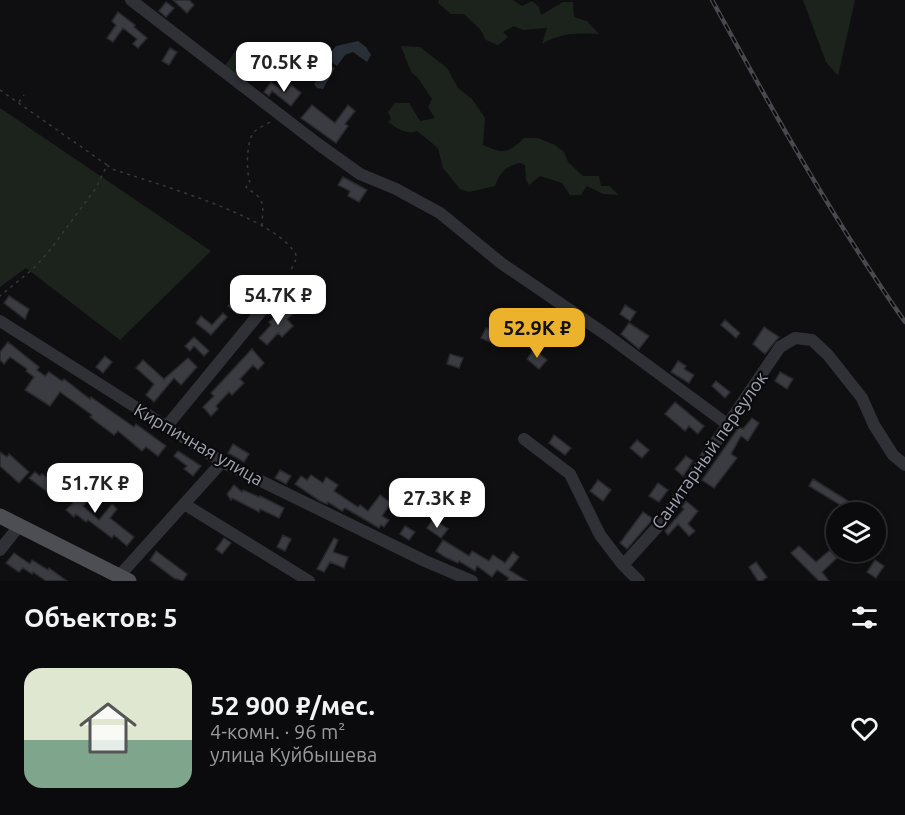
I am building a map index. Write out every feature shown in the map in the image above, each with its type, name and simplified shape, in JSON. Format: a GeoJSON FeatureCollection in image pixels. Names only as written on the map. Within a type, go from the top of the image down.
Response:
{"type":"FeatureCollection","features":[{"type":"Feature","properties":{"kind":"main road"},"geometry":{"type":"LineString","coordinates":[[0,516],[124,578]]}},
{"type":"Feature","properties":{"kind":"street"},"geometry":{"type":"LineString","coordinates":[[131,0],[360,174],[396,189],[440,213],[501,263],[608,336],[727,424]]}},
{"type":"Feature","properties":{"kind":"street"},"geometry":{"type":"LineString","coordinates":[[166,427],[286,281]]}},
{"type":"Feature","properties":{"kind":"street","name":"Кирпичная улица"},"geometry":{"type":"LineString","coordinates":[[0,321],[222,462],[425,561],[472,581]]}},
{"type":"Feature","properties":{"kind":"street","name":"Санитарный переулок"},"geometry":{"type":"LineString","coordinates":[[623,565],[661,523],[780,347],[795,338],[812,340],[828,355],[862,398],[874,425],[893,455],[905,465]]}},
{"type":"Feature","properties":{"kind":"street"},"geometry":{"type":"LineString","coordinates":[[524,439],[570,474],[600,534],[623,565],[639,581]]}},
{"type":"Feature","properties":{"kind":"street"},"geometry":{"type":"LineString","coordinates":[[124,578],[184,504],[222,462]]}},
{"type":"Feature","properties":{"kind":"street"},"geometry":{"type":"LineString","coordinates":[[184,504],[309,581]]}},
{"type":"Feature","properties":{"kind":"street"},"geometry":{"type":"LineString","coordinates":[[0,550],[19,526]]}},
{"type":"Feature","properties":{"kind":"path"},"geometry":{"type":"LineString","coordinates":[[0,90],[112,169],[238,213],[286,240],[294,249],[297,257],[286,281]]}},
{"type":"Feature","properties":{"kind":"path"},"geometry":{"type":"LineString","coordinates":[[19,102],[24,95]]}},
{"type":"Feature","properties":{"kind":"path"},"geometry":{"type":"LineString","coordinates":[[262,227],[263,205],[259,196],[246,188],[250,183],[248,179],[250,137],[255,130],[283,116]]}},
{"type":"Feature","properties":{"kind":"path"},"geometry":{"type":"LineString","coordinates":[[0,296],[34,268],[50,250],[96,188],[107,165]]}},
{"type":"Feature","properties":{"kind":"shaded area"},"geometry":{"type":"Polygon","coordinates":[[[439,0],[513,0],[522,6],[532,1],[539,7],[541,15],[563,2],[573,2],[574,17],[587,21],[599,34],[569,35],[542,44],[547,28],[523,30],[514,26],[503,32],[508,37],[498,45],[486,40],[480,29],[464,14],[451,14],[438,3],[439,0]]]}},
{"type":"Feature","properties":{"kind":"shaded area"},"geometry":{"type":"Polygon","coordinates":[[[803,0],[855,0],[838,76],[826,62],[803,0]]]}},
{"type":"Feature","properties":{"kind":"shaded area"},"geometry":{"type":"Polygon","coordinates":[[[358,41],[371,55],[367,62],[353,52],[345,55],[337,66],[326,59],[336,46],[358,41]]]}},
{"type":"Feature","properties":{"kind":"shaded area"},"geometry":{"type":"Polygon","coordinates":[[[401,46],[420,47],[447,68],[458,88],[472,99],[485,118],[483,145],[505,151],[524,138],[538,138],[555,145],[564,152],[568,162],[583,176],[599,176],[601,186],[609,186],[619,195],[603,194],[587,186],[581,195],[570,195],[562,183],[540,176],[529,185],[526,180],[525,165],[520,163],[504,170],[495,186],[469,192],[460,189],[443,168],[438,148],[417,131],[398,129],[388,122],[391,119],[388,112],[395,103],[409,103],[420,121],[435,118],[428,107],[432,99],[418,78],[411,72],[401,46]]]}},
{"type":"Feature","properties":{"kind":"shaded area"},"geometry":{"type":"Polygon","coordinates":[[[237,49],[259,65],[246,83],[224,67],[237,49]]]}},
{"type":"Feature","properties":{"kind":"shaded area"},"geometry":{"type":"Polygon","coordinates":[[[327,63],[335,68],[323,89],[317,88],[314,84],[327,63]]]}},
{"type":"Feature","properties":{"kind":"shaded area"},"geometry":{"type":"Polygon","coordinates":[[[0,108],[211,251],[120,340],[26,268],[0,287],[0,108]]]}},
{"type":"Feature","properties":{"kind":"building"},"geometry":{"type":"Polygon","coordinates":[[[173,0],[189,0],[194,5],[187,13],[173,0]]]}},
{"type":"Feature","properties":{"kind":"building"},"geometry":{"type":"Polygon","coordinates":[[[166,2],[174,8],[166,17],[159,11],[166,2]]]}},
{"type":"Feature","properties":{"kind":"building"},"geometry":{"type":"Polygon","coordinates":[[[118,12],[147,38],[138,48],[133,44],[137,39],[123,28],[113,42],[107,38],[116,25],[112,21],[118,12]]]}},
{"type":"Feature","properties":{"kind":"building"},"geometry":{"type":"Polygon","coordinates":[[[170,48],[177,52],[169,65],[162,61],[170,48]]]}},
{"type":"Feature","properties":{"kind":"building"},"geometry":{"type":"Polygon","coordinates":[[[271,82],[285,93],[291,85],[301,93],[291,106],[272,91],[269,96],[264,92],[271,82]]]}},
{"type":"Feature","properties":{"kind":"building"},"geometry":{"type":"Polygon","coordinates":[[[312,105],[335,123],[348,105],[355,111],[345,124],[348,126],[336,143],[301,118],[312,105]]]}},
{"type":"Feature","properties":{"kind":"building"},"geometry":{"type":"Polygon","coordinates":[[[343,177],[367,190],[359,202],[348,196],[350,191],[338,185],[343,177]]]}},
{"type":"Feature","properties":{"kind":"building"},"geometry":{"type":"Polygon","coordinates":[[[253,278],[261,286],[257,290],[263,296],[259,301],[253,296],[237,314],[228,306],[253,278]]]}},
{"type":"Feature","properties":{"kind":"building"},"geometry":{"type":"Polygon","coordinates":[[[9,296],[29,309],[25,319],[4,303],[9,296]]]}},
{"type":"Feature","properties":{"kind":"building"},"geometry":{"type":"Polygon","coordinates":[[[625,305],[636,312],[630,321],[620,314],[625,305]]]}},
{"type":"Feature","properties":{"kind":"building"},"geometry":{"type":"Polygon","coordinates":[[[286,307],[293,314],[287,319],[293,326],[282,337],[278,333],[267,345],[259,338],[271,325],[269,322],[286,307]]]}},
{"type":"Feature","properties":{"kind":"building"},"geometry":{"type":"Polygon","coordinates":[[[223,313],[227,317],[211,335],[196,323],[201,316],[212,325],[223,313]]]}},
{"type":"Feature","properties":{"kind":"building"},"geometry":{"type":"Polygon","coordinates":[[[725,320],[740,333],[736,338],[721,325],[725,320]]]}},
{"type":"Feature","properties":{"kind":"building"},"geometry":{"type":"Polygon","coordinates":[[[629,323],[649,336],[639,349],[621,334],[629,323]]]}},
{"type":"Feature","properties":{"kind":"building"},"geometry":{"type":"Polygon","coordinates":[[[764,327],[779,337],[765,354],[753,344],[764,327]]]}},
{"type":"Feature","properties":{"kind":"building"},"geometry":{"type":"Polygon","coordinates":[[[486,328],[497,333],[492,343],[481,338],[486,328]]]}},
{"type":"Feature","properties":{"kind":"building"},"geometry":{"type":"Polygon","coordinates":[[[194,337],[209,351],[204,356],[194,346],[190,351],[185,346],[194,337]]]}},
{"type":"Feature","properties":{"kind":"building"},"geometry":{"type":"Polygon","coordinates":[[[8,342],[39,367],[37,370],[45,376],[49,372],[62,381],[64,379],[90,399],[91,397],[134,427],[136,424],[166,446],[158,456],[146,447],[142,451],[118,431],[114,435],[90,417],[92,415],[60,392],[50,406],[25,390],[34,377],[10,357],[4,364],[0,360],[0,352],[8,342]]]}},
{"type":"Feature","properties":{"kind":"building"},"geometry":{"type":"Polygon","coordinates":[[[252,349],[264,363],[258,370],[253,365],[240,379],[244,383],[232,395],[229,392],[216,406],[218,409],[211,416],[203,407],[214,396],[211,393],[252,349]]]}},
{"type":"Feature","properties":{"kind":"building"},"geometry":{"type":"Polygon","coordinates":[[[534,349],[547,360],[539,369],[527,359],[534,349]]]}},
{"type":"Feature","properties":{"kind":"building"},"geometry":{"type":"Polygon","coordinates":[[[450,354],[463,358],[459,368],[447,364],[450,354]]]}},
{"type":"Feature","properties":{"kind":"building"},"geometry":{"type":"Polygon","coordinates":[[[105,356],[112,362],[103,373],[96,367],[105,356]]]}},
{"type":"Feature","properties":{"kind":"building"},"geometry":{"type":"Polygon","coordinates":[[[188,358],[197,367],[181,385],[174,378],[154,402],[146,395],[154,384],[136,368],[143,360],[164,379],[188,358]]]}},
{"type":"Feature","properties":{"kind":"building"},"geometry":{"type":"Polygon","coordinates":[[[678,361],[686,366],[684,369],[694,375],[689,383],[671,372],[678,361]]]}},
{"type":"Feature","properties":{"kind":"building"},"geometry":{"type":"Polygon","coordinates":[[[780,372],[793,379],[787,389],[775,381],[780,372]]]}},
{"type":"Feature","properties":{"kind":"building"},"geometry":{"type":"Polygon","coordinates":[[[716,381],[730,392],[725,398],[712,386],[716,381]]]}},
{"type":"Feature","properties":{"kind":"building"},"geometry":{"type":"Polygon","coordinates":[[[675,402],[704,426],[698,434],[689,426],[685,431],[665,414],[675,402]]]}},
{"type":"Feature","properties":{"kind":"building"},"geometry":{"type":"Polygon","coordinates":[[[752,418],[759,423],[748,441],[741,436],[731,454],[737,458],[714,488],[702,480],[739,427],[743,429],[752,418]]]}},
{"type":"Feature","properties":{"kind":"building"},"geometry":{"type":"Polygon","coordinates":[[[554,435],[571,448],[565,455],[549,443],[554,435]]]}},
{"type":"Feature","properties":{"kind":"building"},"geometry":{"type":"Polygon","coordinates":[[[637,440],[649,450],[642,458],[630,448],[637,440]]]}},
{"type":"Feature","properties":{"kind":"building"},"geometry":{"type":"Polygon","coordinates":[[[233,444],[249,454],[244,462],[228,453],[233,444]]]}},
{"type":"Feature","properties":{"kind":"building"},"geometry":{"type":"Polygon","coordinates":[[[178,451],[201,466],[193,476],[184,469],[187,466],[174,456],[178,451]]]}},
{"type":"Feature","properties":{"kind":"building"},"geometry":{"type":"Polygon","coordinates":[[[0,452],[7,457],[9,454],[29,472],[19,483],[0,466],[0,452]]]}},
{"type":"Feature","properties":{"kind":"building"},"geometry":{"type":"Polygon","coordinates":[[[686,456],[693,461],[683,476],[675,469],[686,456]]]}},
{"type":"Feature","properties":{"kind":"building"},"geometry":{"type":"Polygon","coordinates":[[[280,470],[291,476],[286,484],[275,478],[280,470]]]}},
{"type":"Feature","properties":{"kind":"building"},"geometry":{"type":"Polygon","coordinates":[[[35,472],[62,487],[54,497],[29,478],[35,472]]]}},
{"type":"Feature","properties":{"kind":"building"},"geometry":{"type":"Polygon","coordinates":[[[311,475],[323,483],[326,477],[338,485],[334,491],[368,511],[380,495],[391,503],[382,516],[389,520],[384,527],[381,525],[379,528],[345,508],[342,511],[328,502],[327,504],[320,501],[295,484],[301,476],[307,480],[311,475]]]}},
{"type":"Feature","properties":{"kind":"building"},"geometry":{"type":"Polygon","coordinates":[[[813,479],[850,502],[835,502],[809,486],[813,479]]]}},
{"type":"Feature","properties":{"kind":"building"},"geometry":{"type":"Polygon","coordinates":[[[598,480],[611,490],[603,501],[590,491],[598,480]]]}},
{"type":"Feature","properties":{"kind":"building"},"geometry":{"type":"Polygon","coordinates":[[[74,481],[91,496],[83,506],[99,520],[112,504],[117,509],[110,518],[134,537],[127,546],[114,535],[112,538],[88,520],[86,522],[76,514],[74,517],[66,510],[73,503],[63,495],[74,481]]]}},
{"type":"Feature","properties":{"kind":"building"},"geometry":{"type":"Polygon","coordinates":[[[658,483],[668,490],[659,502],[649,496],[658,483]]]}},
{"type":"Feature","properties":{"kind":"building"},"geometry":{"type":"Polygon","coordinates":[[[234,485],[242,492],[243,490],[260,496],[284,508],[279,518],[260,509],[259,512],[232,498],[231,500],[227,494],[234,485]]]}},
{"type":"Feature","properties":{"kind":"building"},"geometry":{"type":"Polygon","coordinates":[[[686,501],[698,511],[688,524],[695,531],[689,536],[678,524],[668,535],[665,531],[684,509],[682,507],[686,501]]]}},
{"type":"Feature","properties":{"kind":"building"},"geometry":{"type":"Polygon","coordinates":[[[643,512],[653,519],[627,549],[620,543],[643,512]]]}},
{"type":"Feature","properties":{"kind":"building"},"geometry":{"type":"Polygon","coordinates":[[[433,519],[448,529],[441,538],[427,528],[433,519]]]}},
{"type":"Feature","properties":{"kind":"building"},"geometry":{"type":"Polygon","coordinates":[[[405,526],[415,532],[409,540],[400,534],[405,526]]]}},
{"type":"Feature","properties":{"kind":"building"},"geometry":{"type":"Polygon","coordinates":[[[283,535],[291,539],[285,551],[277,547],[283,535]]]}},
{"type":"Feature","properties":{"kind":"building"},"geometry":{"type":"Polygon","coordinates":[[[224,538],[231,543],[222,554],[216,549],[224,538]]]}},
{"type":"Feature","properties":{"kind":"building"},"geometry":{"type":"Polygon","coordinates":[[[334,538],[338,540],[333,552],[348,557],[344,568],[330,562],[324,572],[317,569],[334,538]]]}},
{"type":"Feature","properties":{"kind":"building"},"geometry":{"type":"Polygon","coordinates":[[[443,540],[469,556],[472,551],[489,561],[493,555],[505,563],[513,552],[519,557],[509,570],[527,581],[507,581],[509,578],[497,570],[492,577],[477,566],[475,571],[459,561],[458,563],[445,557],[436,551],[443,540]]]}},
{"type":"Feature","properties":{"kind":"building"},"geometry":{"type":"Polygon","coordinates":[[[799,546],[816,562],[826,553],[826,562],[833,562],[822,572],[829,581],[819,581],[791,553],[799,546]]]}},
{"type":"Feature","properties":{"kind":"building"},"geometry":{"type":"Polygon","coordinates":[[[156,551],[187,574],[183,581],[174,578],[150,560],[156,551]]]}},
{"type":"Feature","properties":{"kind":"building"},"geometry":{"type":"Polygon","coordinates":[[[14,553],[30,564],[32,560],[48,570],[49,568],[67,581],[46,581],[23,568],[19,572],[6,563],[14,553]]]}},
{"type":"Feature","properties":{"kind":"building"},"geometry":{"type":"Polygon","coordinates":[[[756,562],[767,577],[762,581],[758,581],[749,567],[756,562]]]}},
{"type":"Feature","properties":{"kind":"building"},"geometry":{"type":"Polygon","coordinates":[[[874,562],[884,566],[876,578],[867,572],[874,562]]]}},
{"type":"Feature","properties":{"kind":"railway"},"geometry":{"type":"LineString","coordinates":[[712,0],[828,204],[905,322]]}}]}
